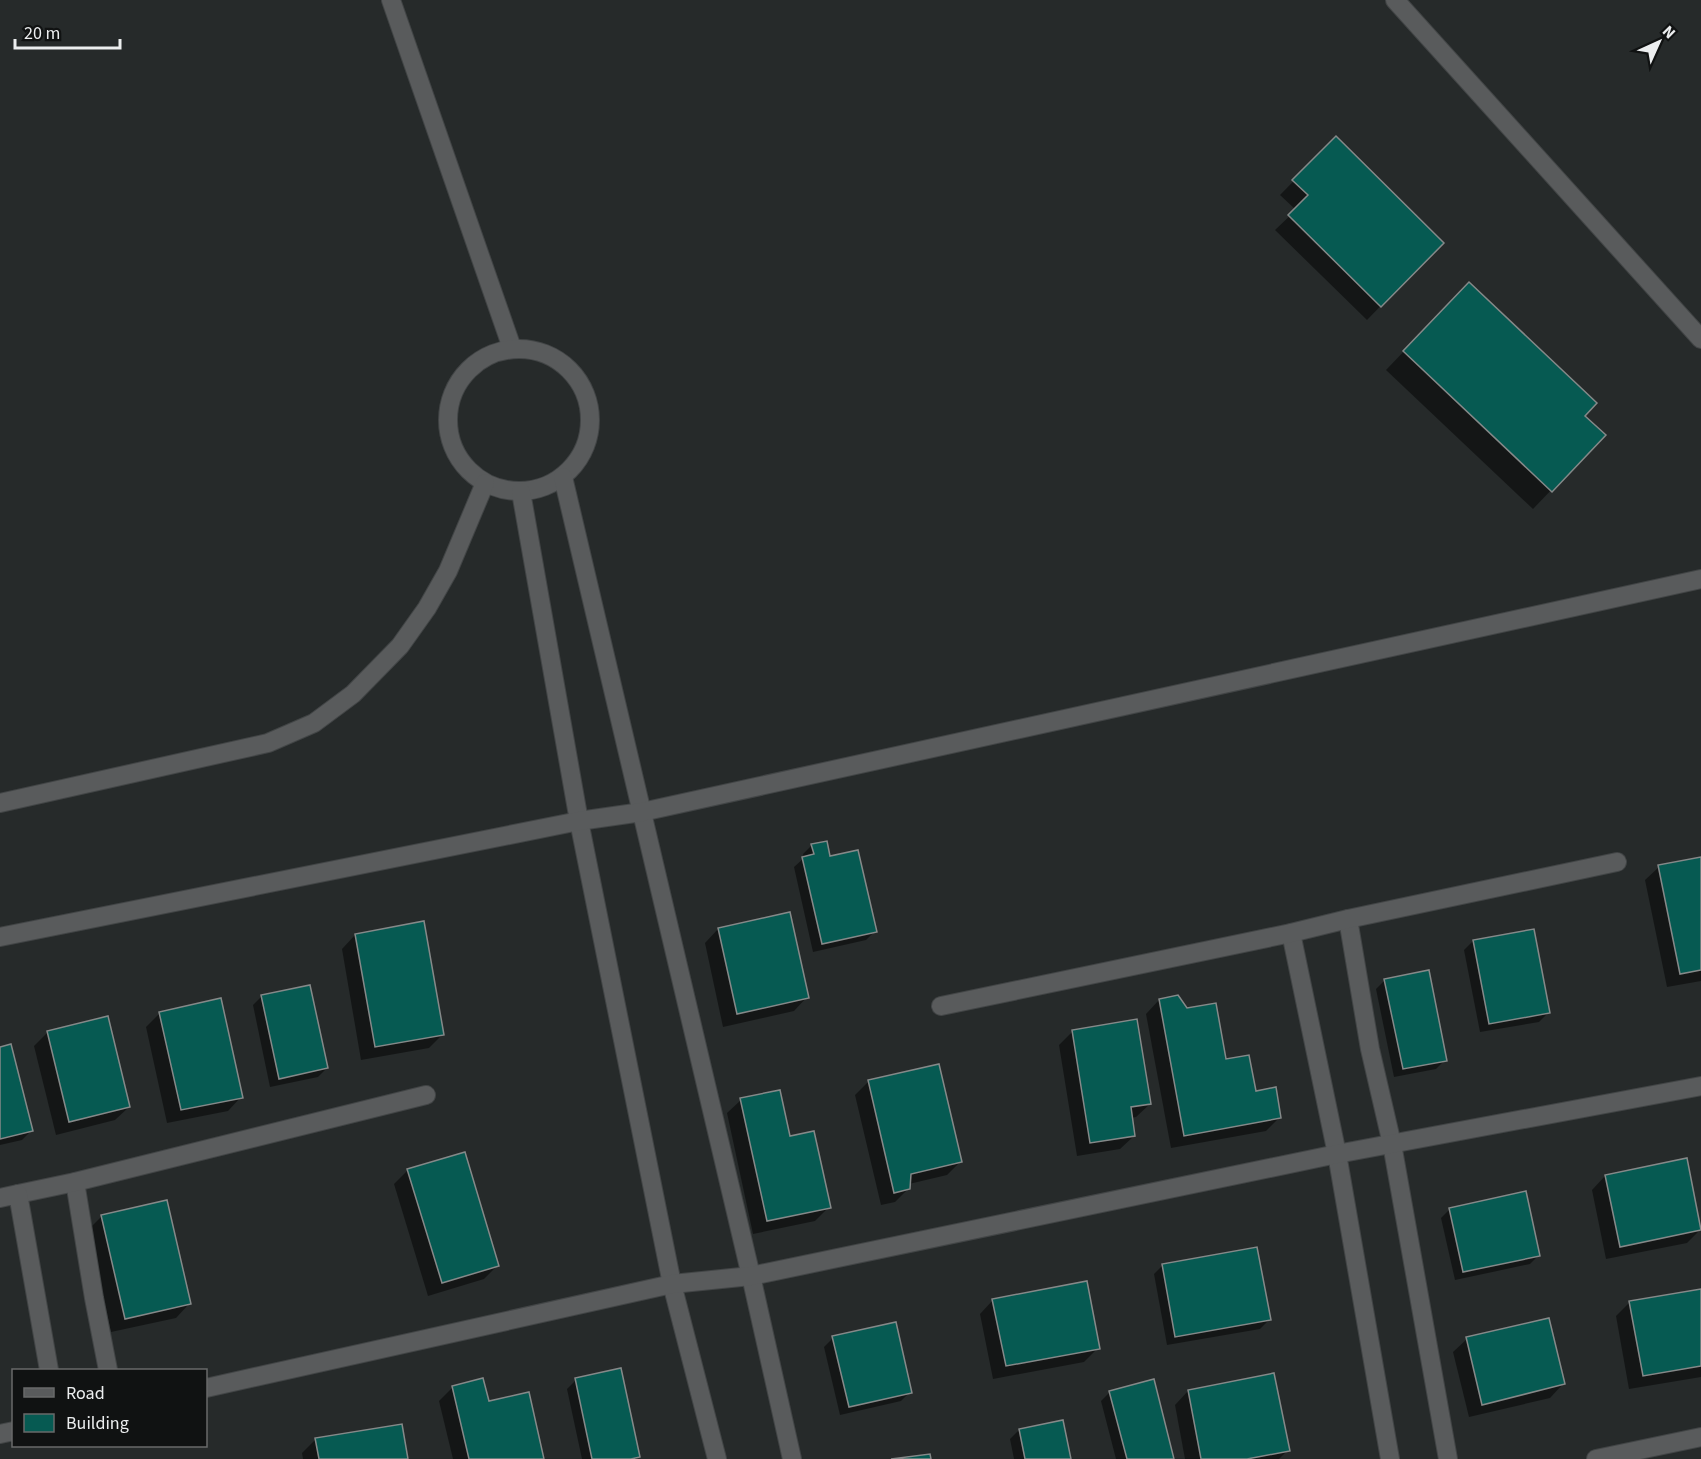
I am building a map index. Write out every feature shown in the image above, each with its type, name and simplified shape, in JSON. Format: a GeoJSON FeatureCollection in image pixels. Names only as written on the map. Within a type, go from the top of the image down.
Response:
{"type":"FeatureCollection","features":[{"type":"Feature","properties":{"kind":"street"},"geometry":{"type":"LineString","coordinates":[[391,0],[512,348]]}},
{"type":"Feature","properties":{"kind":"street"},"geometry":{"type":"LineString","coordinates":[[1395,0],[1701,339]]}},
{"type":"Feature","properties":{"kind":"street"},"geometry":{"type":"LineString","coordinates":[[512,348],[538,350],[562,362],[580,382],[590,406],[590,433],[581,457],[563,477],[543,488],[521,492],[485,483],[465,466],[451,444],[447,418],[452,393],[466,370],[487,355],[512,348]]}},
{"type":"Feature","properties":{"kind":"street"},"geometry":{"type":"LineString","coordinates":[[563,477],[792,1459]]}},
{"type":"Feature","properties":{"kind":"street"},"geometry":{"type":"LineString","coordinates":[[0,803],[268,743],[314,723],[353,694],[407,637],[448,571],[485,483]]}},
{"type":"Feature","properties":{"kind":"street"},"geometry":{"type":"LineString","coordinates":[[521,492],[579,821],[672,1284],[717,1459]]}},
{"type":"Feature","properties":{"kind":"street"},"geometry":{"type":"LineString","coordinates":[[0,937],[579,821],[642,812],[1701,579]]}},
{"type":"Feature","properties":{"kind":"street"},"geometry":{"type":"LineString","coordinates":[[941,1006],[1617,862]]}},
{"type":"Feature","properties":{"kind":"street"},"geometry":{"type":"LineString","coordinates":[[1348,920],[1370,1049],[1392,1144],[1448,1459]]}},
{"type":"Feature","properties":{"kind":"street"},"geometry":{"type":"LineString","coordinates":[[1291,933],[1337,1154],[1390,1459]]}},
{"type":"Feature","properties":{"kind":"street"},"geometry":{"type":"LineString","coordinates":[[207,1388],[672,1284],[751,1276],[1337,1154],[1701,1086]]}},
{"type":"Feature","properties":{"kind":"street"},"geometry":{"type":"LineString","coordinates":[[0,1198],[75,1182],[426,1095]]}},
{"type":"Feature","properties":{"kind":"street"},"geometry":{"type":"LineString","coordinates":[[75,1182],[108,1369]]}},
{"type":"Feature","properties":{"kind":"street"},"geometry":{"type":"LineString","coordinates":[[18,1194],[49,1369]]}},
{"type":"Feature","properties":{"kind":"street"},"geometry":{"type":"LineString","coordinates":[[1596,1459],[1701,1437]]}},
{"type":"Feature","properties":{"kind":"building"},"geometry":{"type":"Polygon","coordinates":[[[1336,136],[1444,243],[1381,307],[1288,215],[1308,195],[1292,180],[1336,136]]]}},
{"type":"Feature","properties":{"kind":"building"},"geometry":{"type":"Polygon","coordinates":[[[1469,282],[1597,403],[1585,416],[1606,435],[1552,492],[1403,351],[1469,282]]]}},
{"type":"Feature","properties":{"kind":"building"},"geometry":{"type":"Polygon","coordinates":[[[827,841],[830,856],[858,850],[877,932],[822,944],[802,857],[814,854],[811,844],[827,841]]]}},
{"type":"Feature","properties":{"kind":"building"},"geometry":{"type":"Polygon","coordinates":[[[1701,857],[1701,970],[1680,974],[1658,865],[1701,857]]]}},
{"type":"Feature","properties":{"kind":"building"},"geometry":{"type":"Polygon","coordinates":[[[790,912],[809,998],[737,1014],[718,928],[790,912]]]}},
{"type":"Feature","properties":{"kind":"building"},"geometry":{"type":"Polygon","coordinates":[[[424,921],[444,1035],[375,1047],[355,934],[424,921]]]}},
{"type":"Feature","properties":{"kind":"building"},"geometry":{"type":"Polygon","coordinates":[[[1534,929],[1550,1013],[1489,1024],[1473,940],[1534,929]]]}},
{"type":"Feature","properties":{"kind":"building"},"geometry":{"type":"Polygon","coordinates":[[[1429,970],[1447,1061],[1403,1069],[1384,979],[1429,970]]]}},
{"type":"Feature","properties":{"kind":"building"},"geometry":{"type":"Polygon","coordinates":[[[310,985],[328,1068],[279,1079],[261,995],[310,985]]]}},
{"type":"Feature","properties":{"kind":"building"},"geometry":{"type":"Polygon","coordinates":[[[1178,995],[1187,1008],[1216,1003],[1226,1059],[1249,1055],[1256,1091],[1276,1087],[1281,1118],[1184,1136],[1159,999],[1178,995]]]}},
{"type":"Feature","properties":{"kind":"building"},"geometry":{"type":"Polygon","coordinates":[[[221,998],[243,1098],[181,1110],[159,1012],[221,998]]]}},
{"type":"Feature","properties":{"kind":"building"},"geometry":{"type":"Polygon","coordinates":[[[108,1016],[130,1107],[69,1122],[47,1031],[108,1016]]]}},
{"type":"Feature","properties":{"kind":"building"},"geometry":{"type":"Polygon","coordinates":[[[1137,1019],[1151,1104],[1131,1107],[1135,1136],[1090,1143],[1072,1030],[1137,1019]]]}},
{"type":"Feature","properties":{"kind":"building"},"geometry":{"type":"Polygon","coordinates":[[[11,1044],[33,1131],[0,1139],[0,1047],[11,1044]]]}},
{"type":"Feature","properties":{"kind":"building"},"geometry":{"type":"Polygon","coordinates":[[[939,1064],[962,1162],[911,1174],[910,1189],[894,1193],[868,1080],[939,1064]]]}},
{"type":"Feature","properties":{"kind":"building"},"geometry":{"type":"Polygon","coordinates":[[[780,1090],[790,1136],[814,1131],[831,1208],[767,1221],[740,1098],[780,1090]]]}},
{"type":"Feature","properties":{"kind":"building"},"geometry":{"type":"Polygon","coordinates":[[[465,1152],[499,1266],[442,1283],[407,1169],[465,1152]]]}},
{"type":"Feature","properties":{"kind":"building"},"geometry":{"type":"Polygon","coordinates":[[[1687,1158],[1701,1230],[1620,1247],[1605,1175],[1687,1158]]]}},
{"type":"Feature","properties":{"kind":"building"},"geometry":{"type":"Polygon","coordinates":[[[1526,1191],[1540,1256],[1463,1272],[1449,1208],[1526,1191]]]}},
{"type":"Feature","properties":{"kind":"building"},"geometry":{"type":"Polygon","coordinates":[[[167,1200],[191,1304],[125,1319],[101,1215],[167,1200]]]}},
{"type":"Feature","properties":{"kind":"building"},"geometry":{"type":"Polygon","coordinates":[[[1257,1247],[1271,1320],[1175,1337],[1162,1264],[1257,1247]]]}},
{"type":"Feature","properties":{"kind":"building"},"geometry":{"type":"Polygon","coordinates":[[[1087,1281],[1100,1349],[1006,1366],[992,1299],[1087,1281]]]}},
{"type":"Feature","properties":{"kind":"building"},"geometry":{"type":"Polygon","coordinates":[[[1701,1289],[1701,1366],[1643,1376],[1629,1301],[1701,1289]]]}},
{"type":"Feature","properties":{"kind":"building"},"geometry":{"type":"Polygon","coordinates":[[[1549,1318],[1565,1384],[1482,1405],[1466,1337],[1549,1318]]]}},
{"type":"Feature","properties":{"kind":"building"},"geometry":{"type":"Polygon","coordinates":[[[896,1322],[912,1393],[849,1407],[832,1336],[896,1322]]]}},
{"type":"Feature","properties":{"kind":"building"},"geometry":{"type":"Polygon","coordinates":[[[621,1368],[640,1457],[592,1459],[575,1378],[621,1368]]]}},
{"type":"Feature","properties":{"kind":"building"},"geometry":{"type":"Polygon","coordinates":[[[1274,1373],[1290,1451],[1247,1459],[1201,1459],[1188,1390],[1274,1373]]]}},
{"type":"Feature","properties":{"kind":"building"},"geometry":{"type":"Polygon","coordinates":[[[483,1378],[489,1401],[529,1392],[544,1459],[469,1459],[452,1386],[483,1378]]]}},
{"type":"Feature","properties":{"kind":"building"},"geometry":{"type":"Polygon","coordinates":[[[1154,1379],[1174,1459],[1127,1459],[1109,1391],[1154,1379]]]}},
{"type":"Feature","properties":{"kind":"building"},"geometry":{"type":"Polygon","coordinates":[[[1063,1420],[1071,1459],[1025,1459],[1019,1429],[1063,1420]]]}},
{"type":"Feature","properties":{"kind":"building"},"geometry":{"type":"Polygon","coordinates":[[[402,1424],[408,1459],[319,1459],[315,1438],[402,1424]]]}},
{"type":"Feature","properties":{"kind":"building"},"geometry":{"type":"Polygon","coordinates":[[[930,1454],[931,1459],[891,1459],[930,1454]]]}}]}
